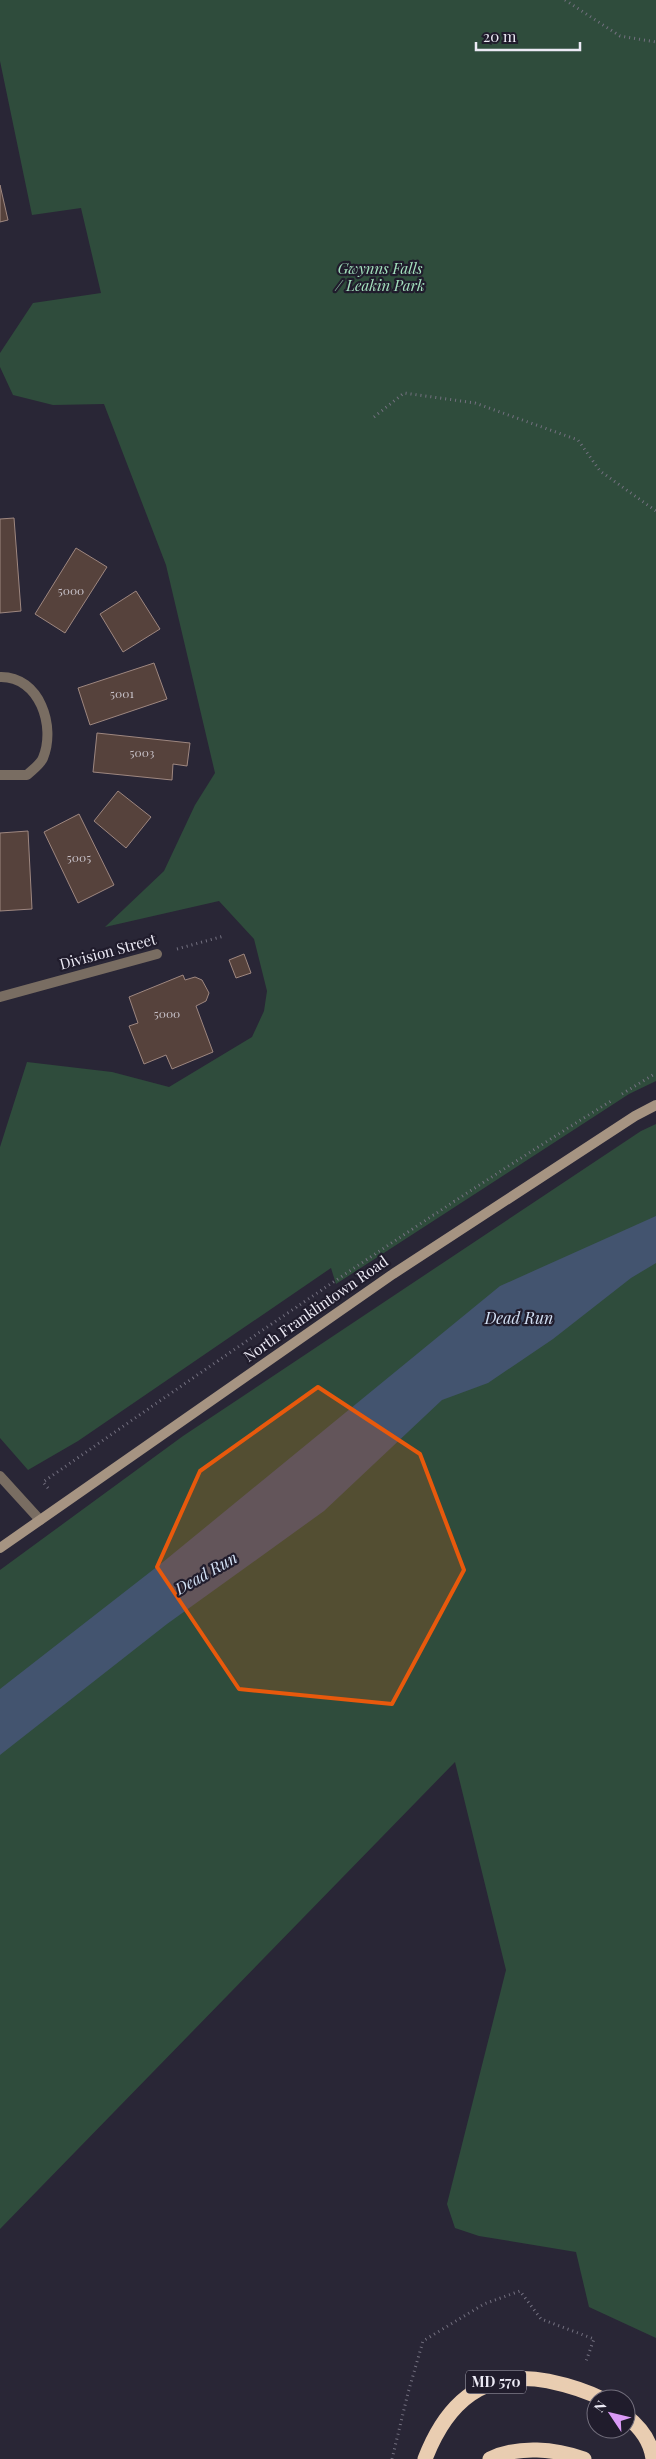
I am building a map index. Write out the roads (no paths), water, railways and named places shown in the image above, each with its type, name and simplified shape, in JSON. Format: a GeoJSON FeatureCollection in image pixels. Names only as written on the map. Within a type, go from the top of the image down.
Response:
{"type":"FeatureCollection","features":[{"type":"Feature","properties":{"kind":"highway","name":"MD 570"},"geometry":{"type":"LineString","coordinates":[[425,2459],[442,2423],[473,2391],[482,2387],[507,2379],[532,2378],[577,2388],[586,2392]]}},
{"type":"Feature","properties":{"kind":"highway"},"geometry":{"type":"LineString","coordinates":[[636,2425],[641,2429],[648,2442],[653,2459]]}},
{"type":"Feature","properties":{"kind":"highway"},"geometry":{"type":"LineString","coordinates":[[490,2459],[532,2450],[569,2454],[584,2459]]}},
{"type":"Feature","properties":{"kind":"street"},"geometry":{"type":"LineString","coordinates":[[0,677],[23,683],[42,702],[48,742],[42,761],[27,775],[0,775]]}},
{"type":"Feature","properties":{"kind":"street","name":"Division Street"},"geometry":{"type":"LineString","coordinates":[[0,997],[157,954]]}},
{"type":"Feature","properties":{"kind":"street","name":"North Franklintown Road"},"geometry":{"type":"LineString","coordinates":[[0,1548],[393,1274],[634,1116],[656,1105]]}},
{"type":"Feature","properties":{"kind":"street"},"geometry":{"type":"LineString","coordinates":[[0,1476],[40,1520]]}},
{"type":"Feature","properties":{"kind":"water","name":"Dead Run"},"geometry":{"type":"Polygon","coordinates":[[[656,1216],[656,1263],[631,1278],[553,1339],[488,1383],[442,1400],[324,1511],[167,1624],[0,1755],[0,1689],[163,1562],[500,1286],[656,1216]]]}},
{"type":"Feature","properties":{"kind":"park label","name":"Gwynns Falls / Leakin Park"},"geometry":{"type":"Point","coordinates":[380,278]}}]}
